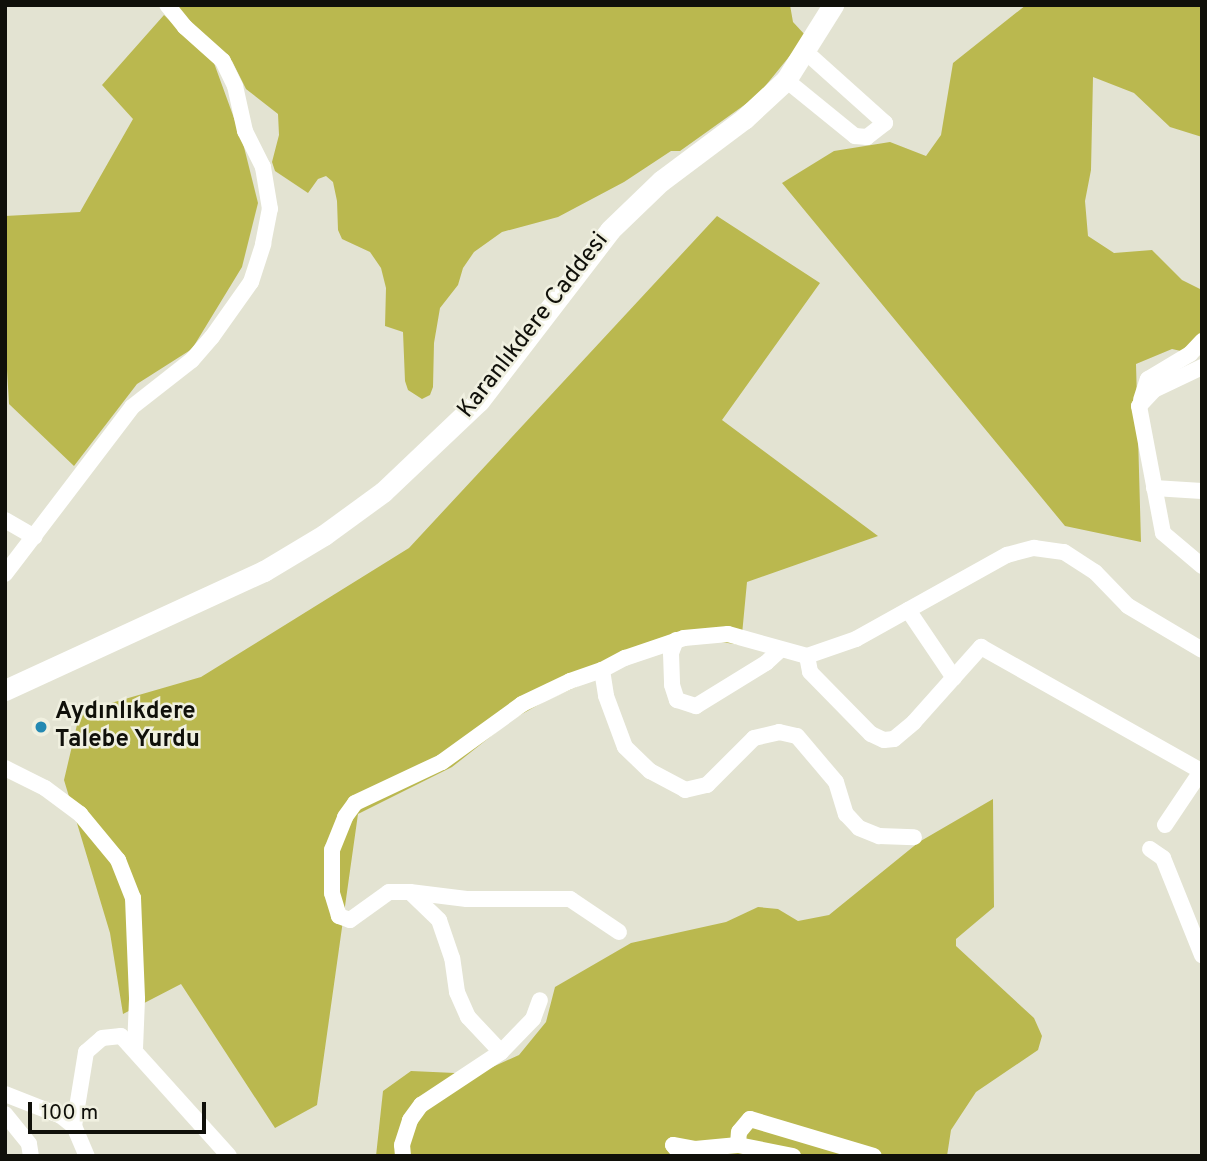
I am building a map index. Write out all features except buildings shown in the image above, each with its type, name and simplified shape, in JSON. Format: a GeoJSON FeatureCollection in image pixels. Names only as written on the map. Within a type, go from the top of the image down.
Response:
{"type":"FeatureCollection","features":[{"type":"Feature","properties":{"kind":"main road","name":"Karanlıkdere Caddesi"},"geometry":{"type":"LineString","coordinates":[[5,690],[264,570],[324,535],[383,492],[479,401],[610,230],[662,181],[744,120],[786,80],[833,5]]}},
{"type":"Feature","properties":{"kind":"street"},"geometry":{"type":"LineString","coordinates":[[5,574],[132,407],[192,360],[212,337],[251,282],[263,244],[270,209],[263,167],[245,131],[236,86],[223,61],[184,27],[167,5]]}},
{"type":"Feature","properties":{"kind":"street"},"geometry":{"type":"LineString","coordinates":[[786,80],[855,136],[867,137],[885,123],[806,52]]}},
{"type":"Feature","properties":{"kind":"street"},"geometry":{"type":"LineString","coordinates":[[1202,341],[1190,354],[1148,379],[1139,406],[1163,533],[1202,566]]}},
{"type":"Feature","properties":{"kind":"street"},"geometry":{"type":"LineString","coordinates":[[1139,406],[1154,390],[1202,367]]}},
{"type":"Feature","properties":{"kind":"street"},"geometry":{"type":"LineString","coordinates":[[1154,488],[1202,492]]}},
{"type":"Feature","properties":{"kind":"street"},"geometry":{"type":"LineString","coordinates":[[5,520],[34,537]]}},
{"type":"Feature","properties":{"kind":"street"},"geometry":{"type":"LineString","coordinates":[[619,932],[570,899],[467,899],[389,892],[350,920],[339,916],[332,893],[332,850],[345,817],[355,803],[442,762],[522,705],[570,681],[676,640],[728,634],[807,656],[856,639],[1007,555],[1034,548],[1064,552],[1095,572],[1128,606],[1202,650]]}},
{"type":"Feature","properties":{"kind":"street"},"geometry":{"type":"LineString","coordinates":[[908,610],[954,677]]}},
{"type":"Feature","properties":{"kind":"street"},"geometry":{"type":"LineString","coordinates":[[676,640],[670,662],[672,685],[677,700],[696,706],[766,663],[780,650]]}},
{"type":"Feature","properties":{"kind":"street"},"geometry":{"type":"LineString","coordinates":[[807,656],[810,672],[871,734],[884,740],[894,739],[914,722],[981,647],[1201,771],[1165,825]]}},
{"type":"Feature","properties":{"kind":"street"},"geometry":{"type":"LineString","coordinates":[[602,670],[606,696],[625,747],[650,771],[673,784],[685,790],[707,785],[754,738],[779,732],[797,736],[836,782],[846,814],[859,828],[879,836],[914,837]]}},
{"type":"Feature","properties":{"kind":"street"},"geometry":{"type":"LineString","coordinates":[[5,768],[45,788],[80,814],[118,860],[133,898],[137,999],[135,1048]]}},
{"type":"Feature","properties":{"kind":"street"},"geometry":{"type":"LineString","coordinates":[[1150,849],[1163,858],[1202,954]]}},
{"type":"Feature","properties":{"kind":"street"},"geometry":{"type":"LineString","coordinates":[[410,892],[439,920],[452,958],[457,992],[468,1017],[500,1052]]}},
{"type":"Feature","properties":{"kind":"street"},"geometry":{"type":"LineString","coordinates":[[403,1156],[402,1145],[410,1120],[421,1105],[500,1052],[533,1020],[540,1000]]}},
{"type":"Feature","properties":{"kind":"street"},"geometry":{"type":"LineString","coordinates":[[87,1156],[74,1126],[86,1052],[102,1038],[121,1036],[135,1048],[229,1156]]}},
{"type":"Feature","properties":{"kind":"street"},"geometry":{"type":"LineString","coordinates":[[5,1094],[47,1108],[74,1126]]}},
{"type":"Feature","properties":{"kind":"street"},"geometry":{"type":"LineString","coordinates":[[5,1114],[29,1144],[31,1156]]}},
{"type":"Feature","properties":{"kind":"street"},"geometry":{"type":"LineString","coordinates":[[738,1145],[739,1132],[750,1119],[874,1156]]}},
{"type":"Feature","properties":{"kind":"street"},"geometry":{"type":"LineString","coordinates":[[682,1156],[673,1145],[695,1149],[738,1145],[793,1156]]}},
{"type":"Feature","properties":{"kind":"shaded area"},"geometry":{"type":"Polygon","coordinates":[[[173,5],[790,5],[793,22],[806,36],[757,96],[680,151],[671,151],[624,182],[558,217],[502,232],[474,252],[463,268],[458,285],[440,308],[434,343],[433,387],[430,395],[422,399],[408,390],[405,381],[403,332],[385,326],[386,288],[381,268],[370,252],[342,239],[338,230],[333,182],[326,176],[318,179],[308,193],[275,171],[272,162],[279,135],[278,114],[246,89],[232,61],[203,37],[173,5]]]}},
{"type":"Feature","properties":{"kind":"shaded area"},"geometry":{"type":"Polygon","coordinates":[[[1026,5],[1202,5],[1202,137],[1170,127],[1134,93],[1093,77],[1091,170],[1085,201],[1088,236],[1114,253],[1152,250],[1182,280],[1202,290],[1202,347],[1190,353],[1172,349],[1136,364],[1141,542],[1065,526],[782,183],[834,151],[890,142],[926,156],[941,135],[953,63],[1026,5]]]}},
{"type":"Feature","properties":{"kind":"shaded area"},"geometry":{"type":"Polygon","coordinates":[[[164,15],[214,63],[243,143],[258,203],[242,267],[192,349],[137,384],[74,466],[9,404],[5,335],[5,216],[80,212],[133,119],[102,85],[164,15]]]}},
{"type":"Feature","properties":{"kind":"shaded area"},"geometry":{"type":"Polygon","coordinates":[[[717,216],[820,283],[722,420],[878,536],[747,582],[741,645],[688,637],[547,700],[513,719],[452,767],[358,814],[317,1105],[275,1128],[181,984],[123,1014],[110,933],[64,780],[80,712],[201,677],[409,548],[717,216]]]}},
{"type":"Feature","properties":{"kind":"shaded area"},"geometry":{"type":"Polygon","coordinates":[[[993,799],[994,907],[956,939],[956,946],[1034,1018],[1042,1036],[1038,1050],[976,1092],[951,1130],[947,1156],[376,1156],[383,1091],[411,1071],[477,1074],[519,1055],[546,1022],[555,987],[631,943],[726,922],[758,907],[778,909],[798,921],[829,915],[919,842],[993,799]]]}},
{"type":"Feature","properties":{"kind":"place","name":"Aydınlıkdere Talebe Yurdu"},"geometry":{"type":"Point","coordinates":[41,727]}}]}
